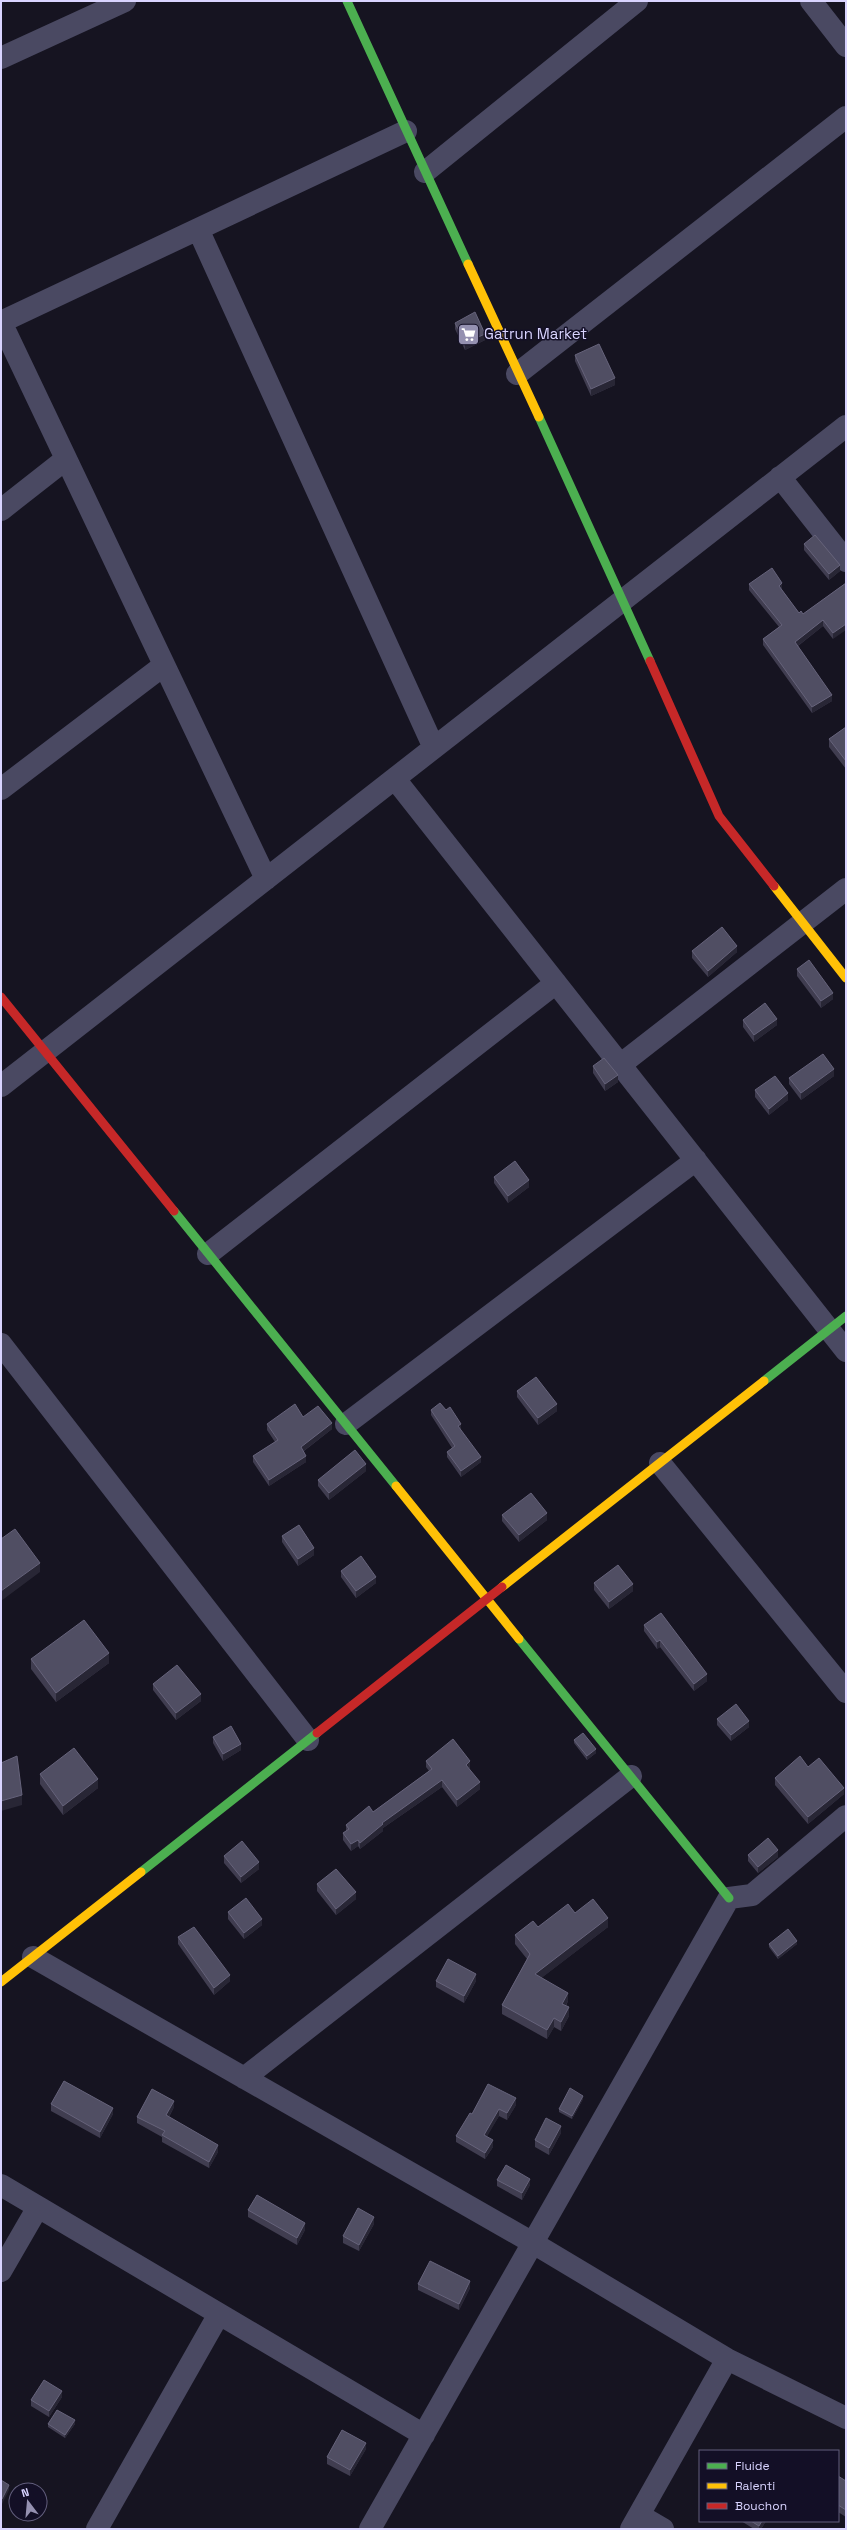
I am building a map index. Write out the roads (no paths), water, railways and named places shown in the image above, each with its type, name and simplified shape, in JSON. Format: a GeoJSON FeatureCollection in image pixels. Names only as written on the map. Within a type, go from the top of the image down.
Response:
{"type":"FeatureCollection","features":[{"type":"Feature","properties":{"kind":"street"},"geometry":{"type":"LineString","coordinates":[[1,58],[125,1]]}},
{"type":"Feature","properties":{"kind":"street"},"geometry":{"type":"LineString","coordinates":[[347,1],[517,374],[623,600],[719,816],[846,978]]}},
{"type":"Feature","properties":{"kind":"street"},"geometry":{"type":"LineString","coordinates":[[425,172],[637,1]]}},
{"type":"Feature","properties":{"kind":"street"},"geometry":{"type":"LineString","coordinates":[[811,1],[846,46]]}},
{"type":"Feature","properties":{"kind":"street"},"geometry":{"type":"LineString","coordinates":[[517,374],[846,116]]}},
{"type":"Feature","properties":{"kind":"street"},"geometry":{"type":"LineString","coordinates":[[266,879],[163,666],[1,322],[406,131]]}},
{"type":"Feature","properties":{"kind":"street"},"geometry":{"type":"LineString","coordinates":[[198,229],[434,748]]}},
{"type":"Feature","properties":{"kind":"street"},"geometry":{"type":"LineString","coordinates":[[1,1086],[846,426]]}},
{"type":"Feature","properties":{"kind":"street"},"geometry":{"type":"LineString","coordinates":[[1,510],[66,459]]}},
{"type":"Feature","properties":{"kind":"street"},"geometry":{"type":"LineString","coordinates":[[780,477],[846,561]]}},
{"type":"Feature","properties":{"kind":"street"},"geometry":{"type":"LineString","coordinates":[[1,789],[163,666]]}},
{"type":"Feature","properties":{"kind":"street"},"geometry":{"type":"LineString","coordinates":[[395,779],[846,1351]]}},
{"type":"Feature","properties":{"kind":"street"},"geometry":{"type":"LineString","coordinates":[[620,1065],[846,889]]}},
{"type":"Feature","properties":{"kind":"street"},"geometry":{"type":"LineString","coordinates":[[208,1254],[556,983]]}},
{"type":"Feature","properties":{"kind":"street"},"geometry":{"type":"LineString","coordinates":[[1,997],[729,1898]]}},
{"type":"Feature","properties":{"kind":"street"},"geometry":{"type":"LineString","coordinates":[[346,1424],[696,1160]]}},
{"type":"Feature","properties":{"kind":"street"},"geometry":{"type":"LineString","coordinates":[[1,1982],[846,1316]]}},
{"type":"Feature","properties":{"kind":"street"},"geometry":{"type":"LineString","coordinates":[[3,1352],[308,1740]]}},
{"type":"Feature","properties":{"kind":"street"},"geometry":{"type":"LineString","coordinates":[[660,1463],[846,1692]]}},
{"type":"Feature","properties":{"kind":"street"},"geometry":{"type":"LineString","coordinates":[[244,2078],[631,1776]]}},
{"type":"Feature","properties":{"kind":"street"},"geometry":{"type":"LineString","coordinates":[[729,1898],[752,1896],[846,1816]]}},
{"type":"Feature","properties":{"kind":"street"},"geometry":{"type":"LineString","coordinates":[[370,2529],[729,1898]]}},
{"type":"Feature","properties":{"kind":"street"},"geometry":{"type":"LineString","coordinates":[[33,1957],[533,2243],[726,2359],[846,2418]]}},
{"type":"Feature","properties":{"kind":"street"},"geometry":{"type":"LineString","coordinates":[[1,2185],[424,2435]]}},
{"type":"Feature","properties":{"kind":"street"},"geometry":{"type":"LineString","coordinates":[[1,2271],[38,2207]]}},
{"type":"Feature","properties":{"kind":"street"},"geometry":{"type":"LineString","coordinates":[[97,2529],[219,2314]]}},
{"type":"Feature","properties":{"kind":"street"},"geometry":{"type":"LineString","coordinates":[[663,2529],[636,2522],[726,2359]]}},
{"type":"Feature","properties":{"kind":"place","name":"Gatrun Market"},"geometry":{"type":"Point","coordinates":[469,334]}}]}
